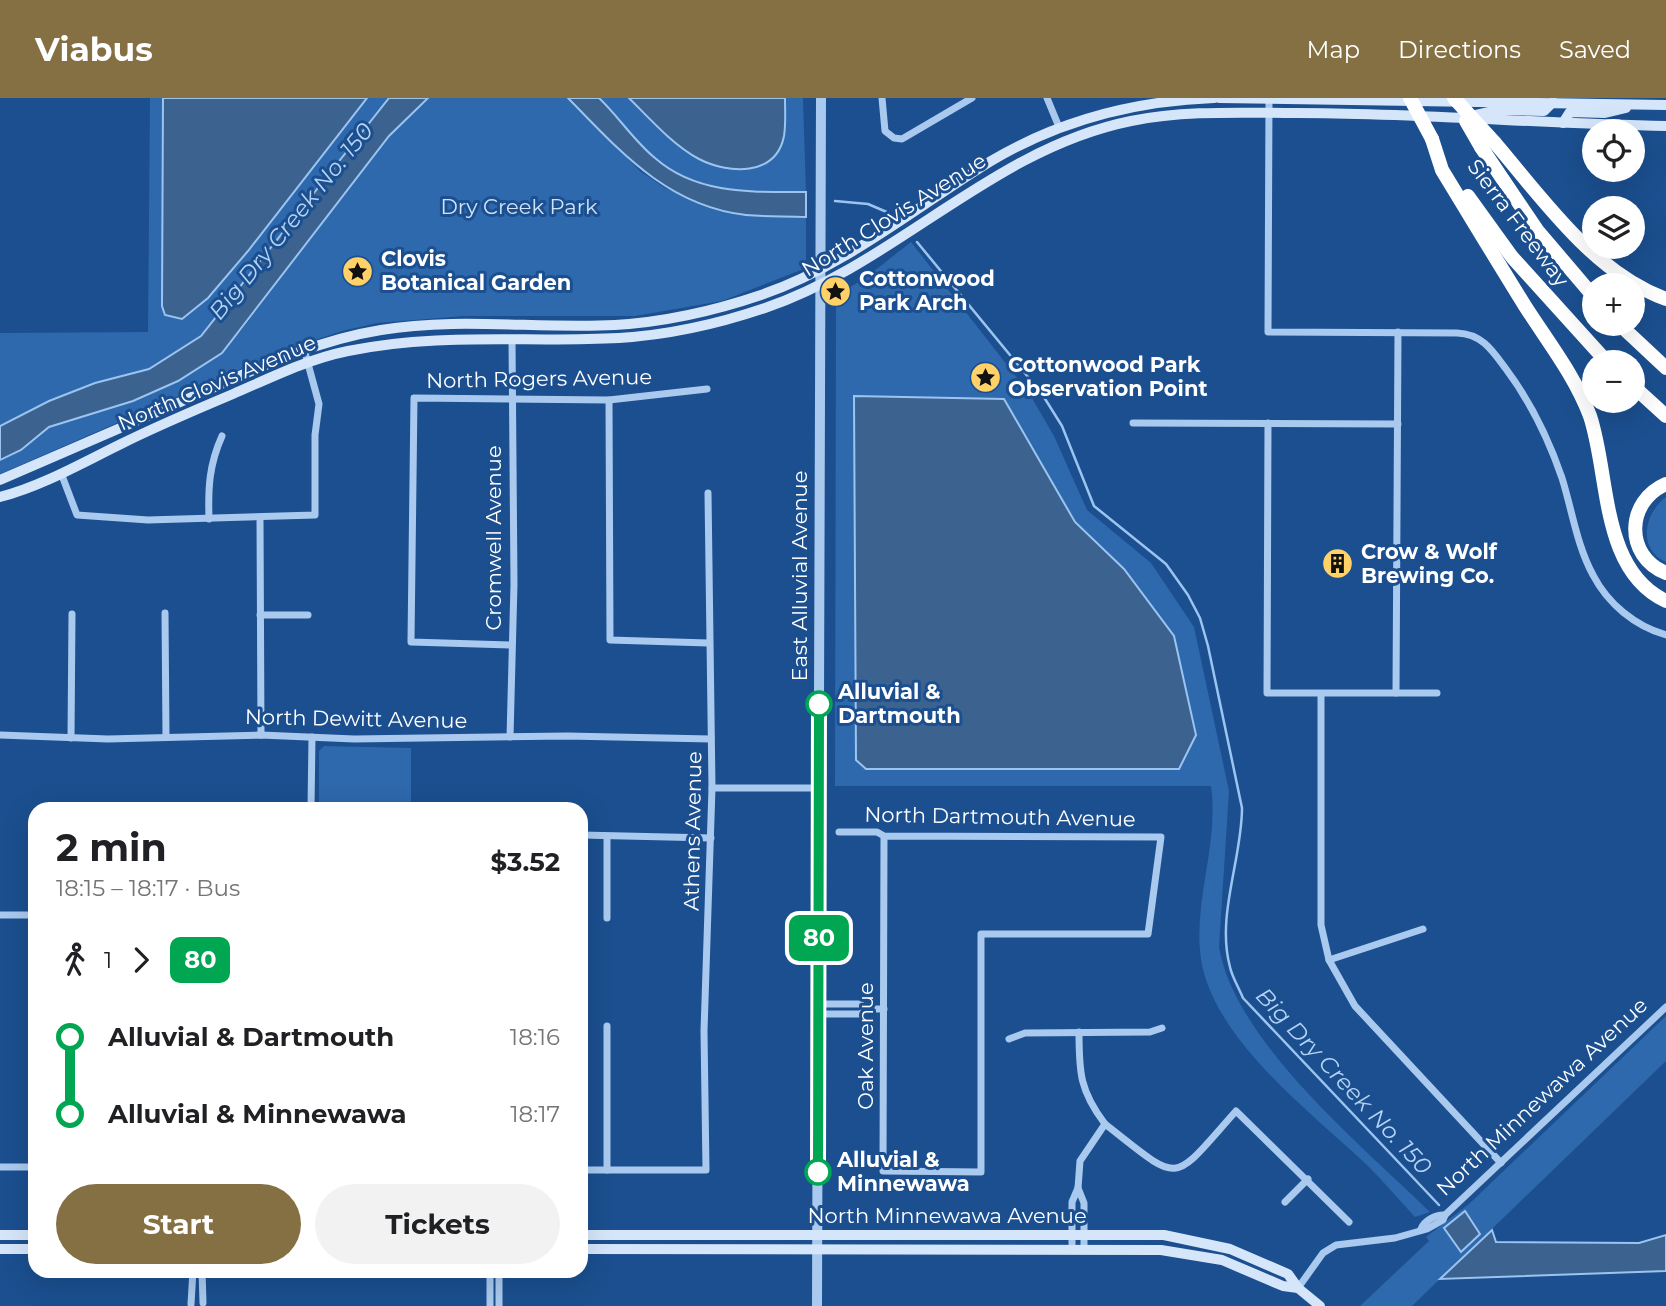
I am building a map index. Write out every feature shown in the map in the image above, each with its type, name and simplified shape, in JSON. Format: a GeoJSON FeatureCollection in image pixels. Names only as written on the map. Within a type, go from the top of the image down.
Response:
{"type":"FeatureCollection","features":[{"type":"Feature","properties":{"kind":"highway","name":"Sierra Freeway"},"geometry":{"type":"LineString","coordinates":[[1410,98],[1432,139],[1512,257],[1596,350]]}},
{"type":"Feature","properties":{"kind":"highway","name":"Sierra Freeway"},"geometry":{"type":"LineString","coordinates":[[1453,98],[1488,145],[1537,230],[1582,284]]}},
{"type":"Feature","properties":{"kind":"highway"},"geometry":{"type":"LineString","coordinates":[[1432,139],[1442,170],[1527,309],[1569,371],[1589,416],[1619,545],[1628,566],[1645,587],[1666,601]]}},
{"type":"Feature","properties":{"kind":"highway"},"geometry":{"type":"LineString","coordinates":[[1488,145],[1587,247],[1625,278],[1666,299]]}},
{"type":"Feature","properties":{"kind":"highway"},"geometry":{"type":"LineString","coordinates":[[1634,336],[1666,368]]}},
{"type":"Feature","properties":{"kind":"highway"},"geometry":{"type":"LineString","coordinates":[[1638,336],[1666,356]]}},
{"type":"Feature","properties":{"kind":"highway"},"geometry":{"type":"LineString","coordinates":[[1645,397],[1666,416]]}},
{"type":"Feature","properties":{"kind":"highway"},"geometry":{"type":"LineString","coordinates":[[1666,484],[1644,499],[1634,527],[1637,544],[1644,558],[1666,573]]}},
{"type":"Feature","properties":{"kind":"main road","name":"North Clovis Avenue"},"geometry":{"type":"LineString","coordinates":[[0,480],[304,349],[341,338],[414,326],[615,324],[708,311],[763,294],[820,269],[898,223],[993,160],[1059,127],[1099,113],[1127,107],[1216,98],[1666,105]]}},
{"type":"Feature","properties":{"kind":"main road"},"geometry":{"type":"LineString","coordinates":[[1459,118],[1498,110],[1544,111],[1553,102]]}},
{"type":"Feature","properties":{"kind":"main road"},"geometry":{"type":"LineString","coordinates":[[1563,122],[1570,112],[1605,113],[1643,104]]}},
{"type":"Feature","properties":{"kind":"main road","name":"North Clovis Avenue"},"geometry":{"type":"LineString","coordinates":[[0,497],[61,473],[307,363],[343,352],[412,340],[598,339],[666,334],[767,308],[820,285],[1035,153],[1105,127],[1156,117],[1216,113],[1378,113],[1666,126]]}},
{"type":"Feature","properties":{"kind":"main road"},"geometry":{"type":"LineString","coordinates":[[994,176],[1000,164],[1043,141],[1059,127]]}},
{"type":"Feature","properties":{"kind":"main road"},"geometry":{"type":"LineString","coordinates":[[512,339],[520,332],[587,331],[615,324]]}},
{"type":"Feature","properties":{"kind":"main road"},"geometry":{"type":"LineString","coordinates":[[0,1235],[28,1235]]}},
{"type":"Feature","properties":{"kind":"main road","name":"North Minnewawa Avenue"},"geometry":{"type":"LineString","coordinates":[[588,1235],[1164,1235],[1230,1249],[1289,1273],[1298,1288]]}},
{"type":"Feature","properties":{"kind":"main road"},"geometry":{"type":"LineString","coordinates":[[0,1249],[28,1249]]}},
{"type":"Feature","properties":{"kind":"main road","name":"North Minnewawa Avenue"},"geometry":{"type":"LineString","coordinates":[[588,1249],[1084,1250],[1192,1254],[1222,1260],[1283,1286],[1298,1288]]}},
{"type":"Feature","properties":{"kind":"main road"},"geometry":{"type":"LineString","coordinates":[[1298,1288],[1320,1306]]}},
{"type":"Feature","properties":{"kind":"street","name":"East Alluvial Avenue"},"geometry":{"type":"LineString","coordinates":[[817,1306],[821,98]]}},
{"type":"Feature","properties":{"kind":"street"},"geometry":{"type":"LineString","coordinates":[[882,98],[882,119],[889,135],[909,138],[972,98]]}},
{"type":"Feature","properties":{"kind":"street"},"geometry":{"type":"LineString","coordinates":[[1047,98],[1059,127]]}},
{"type":"Feature","properties":{"kind":"street"},"geometry":{"type":"LineString","coordinates":[[1216,98],[1216,113]]}},
{"type":"Feature","properties":{"kind":"street"},"geometry":{"type":"LineString","coordinates":[[1269,99],[1268,332],[1467,333],[1478,337],[1490,347],[1530,405],[1553,453],[1593,576],[1625,614],[1666,635]]}},
{"type":"Feature","properties":{"kind":"street"},"geometry":{"type":"LineString","coordinates":[[1396,693],[1398,332]]}},
{"type":"Feature","properties":{"kind":"street","name":"Cromwell Avenue"},"geometry":{"type":"LineString","coordinates":[[510,737],[514,584],[512,339]]}},
{"type":"Feature","properties":{"kind":"street"},"geometry":{"type":"LineString","coordinates":[[61,473],[77,515],[148,520],[260,519],[315,515],[315,435],[319,404],[304,349]]}},
{"type":"Feature","properties":{"kind":"street","name":"North Rogers Avenue"},"geometry":{"type":"LineString","coordinates":[[511,645],[411,642],[414,398],[609,400],[707,389]]}},
{"type":"Feature","properties":{"kind":"street"},"geometry":{"type":"LineString","coordinates":[[609,400],[610,640],[708,643]]}},
{"type":"Feature","properties":{"kind":"street"},"geometry":{"type":"LineString","coordinates":[[1133,423],[1398,424]]}},
{"type":"Feature","properties":{"kind":"street"},"geometry":{"type":"LineString","coordinates":[[1268,424],[1267,694],[1437,693]]}},
{"type":"Feature","properties":{"kind":"street"},"geometry":{"type":"LineString","coordinates":[[209,519],[208,479],[212,459],[222,436]]}},
{"type":"Feature","properties":{"kind":"street","name":"Athens Avenue"},"geometry":{"type":"LineString","coordinates":[[607,1170],[706,1170],[705,1006],[712,788],[708,493]]}},
{"type":"Feature","properties":{"kind":"street"},"geometry":{"type":"LineString","coordinates":[[260,519],[261,735]]}},
{"type":"Feature","properties":{"kind":"street"},"geometry":{"type":"LineString","coordinates":[[165,613],[166,737]]}},
{"type":"Feature","properties":{"kind":"street"},"geometry":{"type":"LineString","coordinates":[[71,738],[72,614]]}},
{"type":"Feature","properties":{"kind":"street"},"geometry":{"type":"LineString","coordinates":[[260,615],[308,615]]}},
{"type":"Feature","properties":{"kind":"street"},"geometry":{"type":"LineString","coordinates":[[1321,694],[1321,925],[1329,960],[1354,1006],[1501,1163]]}},
{"type":"Feature","properties":{"kind":"street","name":"North Dewitt Avenue"},"geometry":{"type":"LineString","coordinates":[[0,735],[71,738],[261,735],[712,739]]}},
{"type":"Feature","properties":{"kind":"street"},"geometry":{"type":"LineString","coordinates":[[311,802],[312,737]]}},
{"type":"Feature","properties":{"kind":"street"},"geometry":{"type":"LineString","coordinates":[[712,788],[819,788]]}},
{"type":"Feature","properties":{"kind":"street","name":"North Dartmouth Avenue"},"geometry":{"type":"LineString","coordinates":[[839,832],[877,832],[884,836],[1161,837],[1148,934],[981,934],[982,1171],[883,1171]]}},
{"type":"Feature","properties":{"kind":"street"},"geometry":{"type":"LineString","coordinates":[[588,835],[711,838]]}},
{"type":"Feature","properties":{"kind":"street"},"geometry":{"type":"LineString","coordinates":[[607,836],[607,918]]}},
{"type":"Feature","properties":{"kind":"street","name":"Oak Avenue"},"geometry":{"type":"LineString","coordinates":[[883,1171],[884,836]]}},
{"type":"Feature","properties":{"kind":"street"},"geometry":{"type":"LineString","coordinates":[[0,915],[28,915]]}},
{"type":"Feature","properties":{"kind":"street"},"geometry":{"type":"LineString","coordinates":[[1329,960],[1423,929]]}},
{"type":"Feature","properties":{"kind":"street"},"geometry":{"type":"LineString","coordinates":[[844,1004],[844,1014]]}},
{"type":"Feature","properties":{"kind":"street"},"geometry":{"type":"LineString","coordinates":[[818,1009],[844,1004],[860,1004],[867,1009],[884,1009]]}},
{"type":"Feature","properties":{"kind":"street","name":"North Minnewawa Avenue"},"geometry":{"type":"LineString","coordinates":[[1298,1288],[1323,1252],[1336,1245],[1384,1241],[1427,1229],[1443,1220],[1445,1215],[1666,1007]]}},
{"type":"Feature","properties":{"kind":"street"},"geometry":{"type":"LineString","coordinates":[[818,1009],[844,1014],[860,1014],[867,1009]]}},
{"type":"Feature","properties":{"kind":"street"},"geometry":{"type":"LineString","coordinates":[[588,1170],[607,1170],[607,1026]]}},
{"type":"Feature","properties":{"kind":"street"},"geometry":{"type":"LineString","coordinates":[[1009,1039],[1025,1032],[1150,1032],[1162,1028]]}},
{"type":"Feature","properties":{"kind":"street"},"geometry":{"type":"LineString","coordinates":[[1079,1032],[1081,1082],[1090,1105],[1105,1124],[1160,1167],[1175,1170],[1190,1163],[1236,1111],[1349,1222]]}},
{"type":"Feature","properties":{"kind":"street"},"geometry":{"type":"LineString","coordinates":[[1084,1250],[1078,1235],[1072,1202],[1078,1188],[1083,1155],[1105,1124]]}},
{"type":"Feature","properties":{"kind":"street"},"geometry":{"type":"LineString","coordinates":[[0,1167],[28,1167]]}},
{"type":"Feature","properties":{"kind":"street"},"geometry":{"type":"LineString","coordinates":[[1285,1202],[1308,1179]]}},
{"type":"Feature","properties":{"kind":"street"},"geometry":{"type":"LineString","coordinates":[[1072,1250],[1078,1235],[1084,1203],[1078,1188]]}},
{"type":"Feature","properties":{"kind":"street"},"geometry":{"type":"LineString","coordinates":[[192,1278],[190,1305],[205,1305],[203,1278]]}},
{"type":"Feature","properties":{"kind":"street"},"geometry":{"type":"LineString","coordinates":[[490,1278],[490,1306]]}},
{"type":"Feature","properties":{"kind":"street"},"geometry":{"type":"LineString","coordinates":[[499,1278],[499,1306]]}},
{"type":"Feature","properties":{"kind":"green space"},"geometry":{"type":"Polygon","coordinates":[[[150,98],[389,98],[201,336],[149,369],[94,383],[0,426],[0,333],[148,332],[150,98]]]}},
{"type":"Feature","properties":{"kind":"green space","name":"Dry Creek Park"},"geometry":{"type":"Polygon","coordinates":[[[428,98],[568,98],[640,171],[665,188],[746,215],[806,217],[806,260],[801,270],[722,301],[635,316],[464,316],[377,323],[342,331],[282,351],[0,474],[0,460],[21,450],[49,427],[117,407],[240,332],[389,136],[428,98]]]}},
{"type":"Feature","properties":{"kind":"green space"},"geometry":{"type":"Polygon","coordinates":[[[599,98],[803,98],[806,192],[726,189],[689,179],[671,170],[647,151],[599,98]]]}},
{"type":"Feature","properties":{"kind":"green space"},"geometry":{"type":"Polygon","coordinates":[[[911,242],[1029,393],[1054,436],[1087,510],[1151,563],[1194,627],[1229,791],[1219,947],[1230,983],[1249,1019],[1305,1090],[1430,1212],[1415,1217],[1368,1166],[1265,1069],[1221,1012],[1207,982],[1200,951],[1199,930],[1212,827],[1211,786],[835,786],[836,295],[864,279],[911,242]]]}},
{"type":"Feature","properties":{"kind":"green space"},"geometry":{"type":"Polygon","coordinates":[[[1666,497],[1666,562],[1650,548],[1647,530],[1653,512],[1666,497]]]}},
{"type":"Feature","properties":{"kind":"green space"},"geometry":{"type":"Polygon","coordinates":[[[324,746],[411,748],[411,802],[319,802],[319,751],[324,746]]]}},
{"type":"Feature","properties":{"kind":"green space"},"geometry":{"type":"Polygon","coordinates":[[[1666,1016],[1666,1061],[1412,1306],[1360,1306],[1429,1241],[1426,1237],[1469,1204],[1666,1016]]]}},
{"type":"Feature","properties":{"kind":"shaded area"},"geometry":{"type":"Polygon","coordinates":[[[163,98],[367,98],[248,251],[208,298],[182,319],[165,315],[162,306],[163,98]]]}},
{"type":"Feature","properties":{"kind":"shaded area"},"geometry":{"type":"Polygon","coordinates":[[[389,98],[428,98],[389,136],[222,353],[178,381],[133,401],[49,427],[21,450],[0,460],[0,426],[49,401],[95,383],[149,369],[201,336],[389,98]]]}},
{"type":"Feature","properties":{"kind":"shaded area"},"geometry":{"type":"Polygon","coordinates":[[[568,98],[599,98],[647,151],[671,170],[689,179],[726,189],[806,192],[806,217],[746,215],[718,210],[692,200],[669,188],[626,156],[568,98]]]}},
{"type":"Feature","properties":{"kind":"shaded area"},"geometry":{"type":"Polygon","coordinates":[[[629,98],[785,98],[784,136],[779,149],[771,159],[761,165],[723,168],[699,159],[680,147],[629,98]]]}},
{"type":"Feature","properties":{"kind":"shaded area"},"geometry":{"type":"Polygon","coordinates":[[[854,396],[1004,399],[1075,522],[1124,569],[1174,636],[1196,735],[1179,769],[866,769],[856,760],[854,396]]]}},
{"type":"Feature","properties":{"kind":"shaded area"},"geometry":{"type":"Polygon","coordinates":[[[1465,1211],[1480,1234],[1461,1252],[1444,1228],[1465,1211]]]}},
{"type":"Feature","properties":{"kind":"shaded area"},"geometry":{"type":"Polygon","coordinates":[[[1492,1230],[1496,1242],[1639,1243],[1666,1235],[1666,1271],[1440,1279],[1492,1230]]]}},
{"type":"Feature","properties":{"kind":"waterway","name":"Big Dry Creek No. 150"},"geometry":{"type":"LineString","coordinates":[[835,201],[868,204],[889,213]]}},
{"type":"Feature","properties":{"kind":"waterway","name":"Big Dry Creek No. 150"},"geometry":{"type":"LineString","coordinates":[[917,242],[1042,394],[1062,426],[1094,506],[1166,564],[1200,618],[1242,808],[1228,908],[1226,948],[1234,979],[1243,998],[1439,1205]]}},
{"type":"Feature","properties":{"kind":"bus line","name":"80"},"geometry":{"type":"LineString","coordinates":[[818,1172],[819,704]]}},
{"type":"Feature","properties":{"kind":"place","name":"Clovis Botanical Garden"},"geometry":{"type":"Point","coordinates":[358,271]}},
{"type":"Feature","properties":{"kind":"place","name":"Cottonwood Park Arch"},"geometry":{"type":"Point","coordinates":[836,291]}},
{"type":"Feature","properties":{"kind":"place","name":"Cottonwood Park Observation Point"},"geometry":{"type":"Point","coordinates":[985,377]}},
{"type":"Feature","properties":{"kind":"place","name":"Crow & Wolf Brewing Co."},"geometry":{"type":"Point","coordinates":[1338,564]}},
{"type":"Feature","properties":{"kind":"place","name":"Alluvial & Dartmouth"},"geometry":{"type":"Point","coordinates":[819,704]}},
{"type":"Feature","properties":{"kind":"place","name":"Alluvial & Minnewawa"},"geometry":{"type":"Point","coordinates":[818,1172]}}]}
